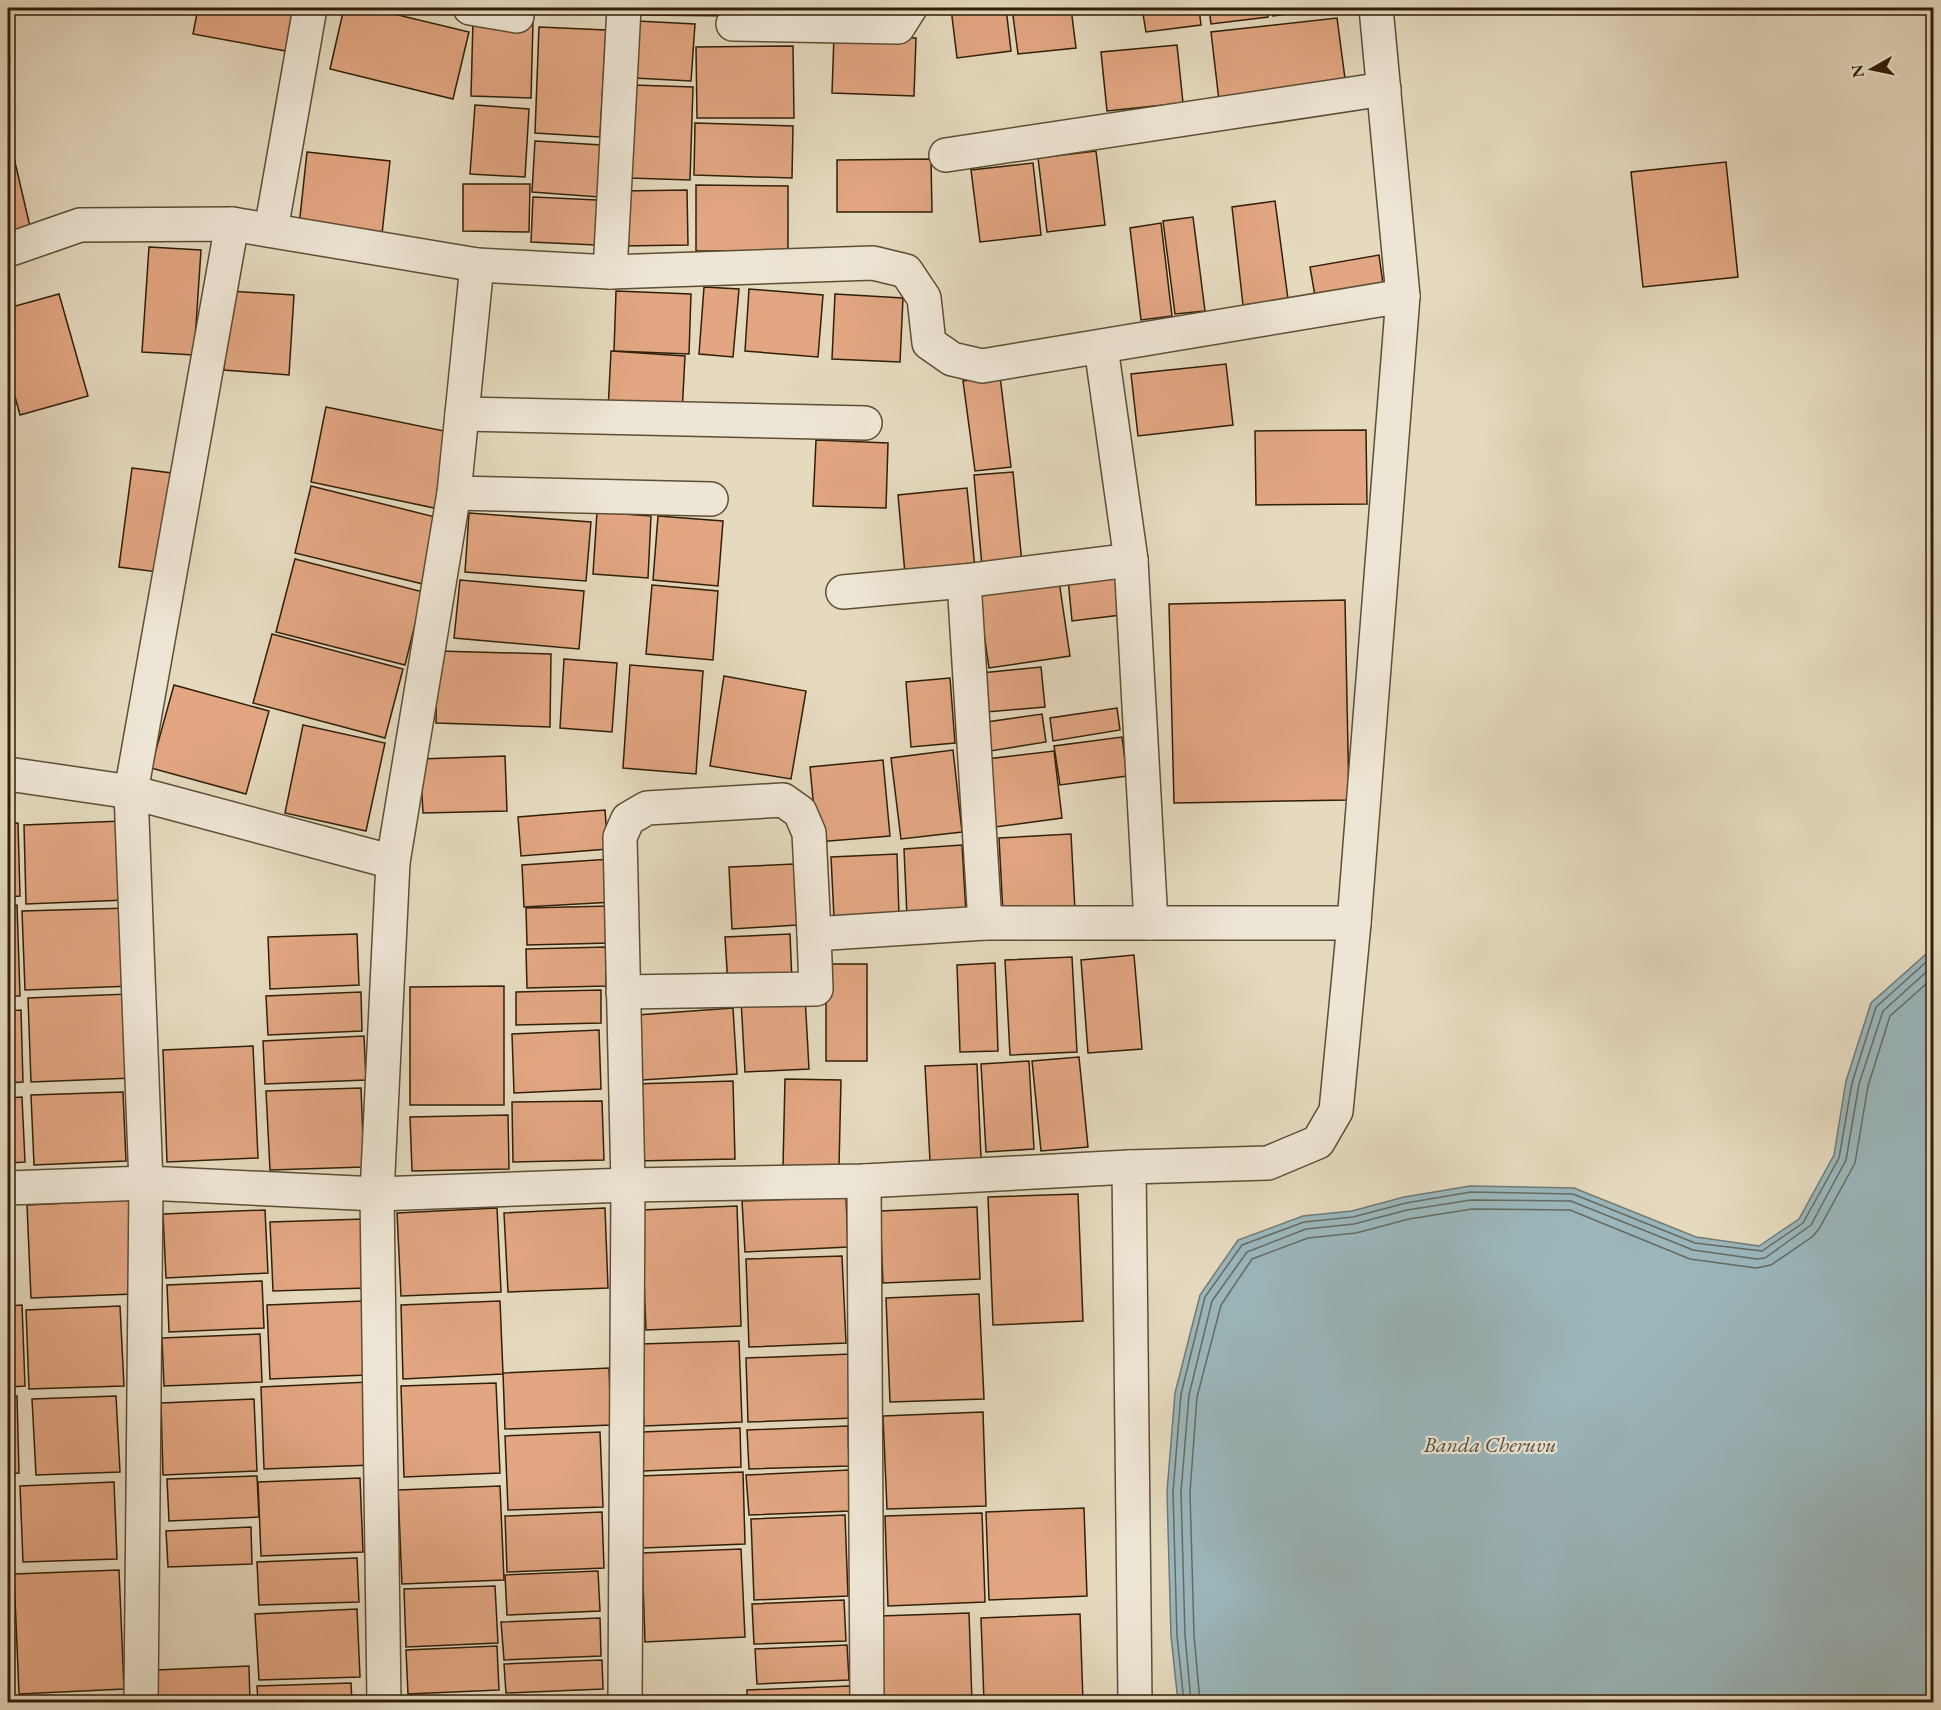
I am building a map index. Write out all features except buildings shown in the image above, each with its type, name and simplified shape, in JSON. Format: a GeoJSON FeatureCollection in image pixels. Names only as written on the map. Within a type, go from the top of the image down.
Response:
{"type":"FeatureCollection","features":[{"type":"Feature","properties":{"kind":"street"},"geometry":{"type":"LineString","coordinates":[[271,230],[310,8]]}},
{"type":"Feature","properties":{"kind":"street"},"geometry":{"type":"LineString","coordinates":[[470,8],[517,16]]}},
{"type":"Feature","properties":{"kind":"street"},"geometry":{"type":"LineString","coordinates":[[610,272],[624,8]]}},
{"type":"Feature","properties":{"kind":"street"},"geometry":{"type":"LineString","coordinates":[[733,24],[898,27],[910,8]]}},
{"type":"Feature","properties":{"kind":"street"},"geometry":{"type":"LineString","coordinates":[[8,1188],[146,1183],[377,1194],[628,1185],[864,1181],[1129,1167],[1268,1163],[1318,1142],[1336,1111],[1354,923],[1403,296],[1376,8]]}},
{"type":"Feature","properties":{"kind":"street"},"geometry":{"type":"LineString","coordinates":[[946,155],[1384,89]]}},
{"type":"Feature","properties":{"kind":"street"},"geometry":{"type":"LineString","coordinates":[[141,1702],[146,1183],[131,792],[232,224]]}},
{"type":"Feature","properties":{"kind":"street"},"geometry":{"type":"LineString","coordinates":[[8,250],[80,225],[232,224],[477,265],[610,272],[873,263],[906,271],[924,298],[929,343],[952,359],[982,366],[1403,296]]}},
{"type":"Feature","properties":{"kind":"street"},"geometry":{"type":"LineString","coordinates":[[384,1702],[377,1194],[393,862],[454,493],[477,265]]}},
{"type":"Feature","properties":{"kind":"street"},"geometry":{"type":"LineString","coordinates":[[1101,347],[1131,560],[1152,923]]}},
{"type":"Feature","properties":{"kind":"street"},"geometry":{"type":"LineString","coordinates":[[462,414],[865,423]]}},
{"type":"Feature","properties":{"kind":"street"},"geometry":{"type":"LineString","coordinates":[[454,493],[711,499]]}},
{"type":"Feature","properties":{"kind":"street"},"geometry":{"type":"LineString","coordinates":[[843,592],[964,581],[1131,560]]}},
{"type":"Feature","properties":{"kind":"street"},"geometry":{"type":"LineString","coordinates":[[964,581],[985,923]]}},
{"type":"Feature","properties":{"kind":"street"},"geometry":{"type":"LineString","coordinates":[[8,774],[131,792],[393,862]]}},
{"type":"Feature","properties":{"kind":"street"},"geometry":{"type":"LineString","coordinates":[[623,992],[816,989],[809,833],[800,812],[783,800],[647,808],[628,819],[620,837],[623,992],[628,1185],[625,1702]]}},
{"type":"Feature","properties":{"kind":"street"},"geometry":{"type":"LineString","coordinates":[[814,934],[985,923],[1354,923]]}},
{"type":"Feature","properties":{"kind":"street"},"geometry":{"type":"LineString","coordinates":[[1129,1167],[1135,1702]]}},
{"type":"Feature","properties":{"kind":"street"},"geometry":{"type":"LineString","coordinates":[[864,1181],[867,1702]]}},
{"type":"Feature","properties":{"kind":"water","name":"Banda Cheruvu"},"geometry":{"type":"Polygon","coordinates":[[[1933,948],[1933,1702],[1178,1702],[1171,1636],[1167,1492],[1175,1393],[1200,1295],[1238,1240],[1303,1216],[1352,1211],[1404,1197],[1470,1186],[1574,1188],[1696,1237],[1759,1246],[1799,1219],[1834,1155],[1846,1081],[1871,1003],[1933,948]]]}}]}
